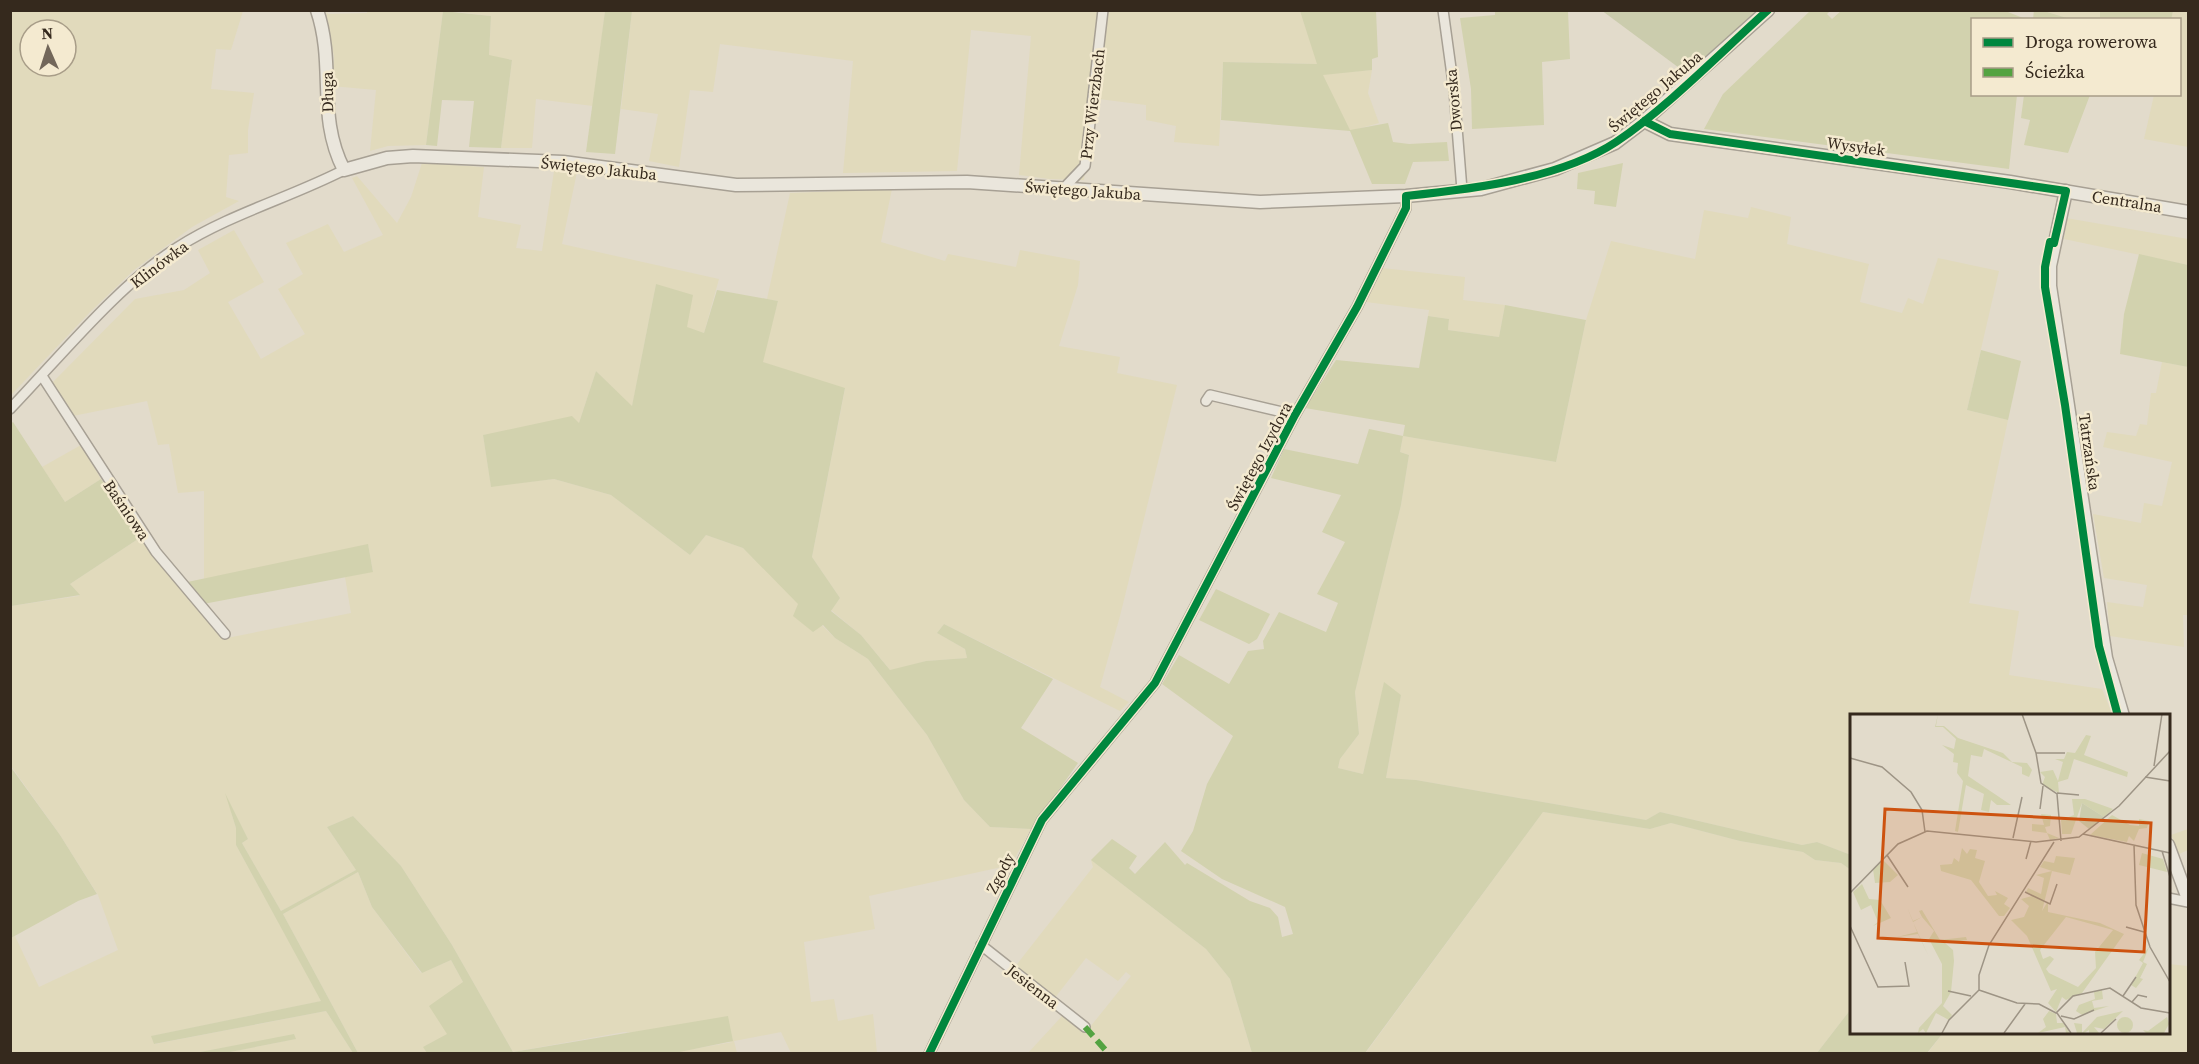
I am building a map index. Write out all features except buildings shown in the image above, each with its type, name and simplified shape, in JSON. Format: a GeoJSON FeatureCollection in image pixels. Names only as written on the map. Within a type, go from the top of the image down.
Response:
{"type":"FeatureCollection","features":[{"type":"Feature","properties":{"kind":"street","name":"Długa"},"geometry":{"type":"LineString","coordinates":[[318,10],[324,30],[327,121],[332,148],[344,170]]}},
{"type":"Feature","properties":{"kind":"street","name":"Przy Wierzbach"},"geometry":{"type":"LineString","coordinates":[[1063,189],[1085,166],[1103,10]]}},
{"type":"Feature","properties":{"kind":"street","name":"Dworska"},"geometry":{"type":"LineString","coordinates":[[1443,10],[1454,90],[1462,190]]}},
{"type":"Feature","properties":{"kind":"street","name":"Świętego Jakuba"},"geometry":{"type":"LineString","coordinates":[[344,170],[387,158],[413,156],[563,162],[736,185],[910,182],[1260,202],[1406,196],[1481,189],[1555,169],[1614,143],[1644,122],[1768,10]]}},
{"type":"Feature","properties":{"kind":"street","name":"Wysyłek"},"geometry":{"type":"LineString","coordinates":[[1644,122],[1670,134],[2066,191]]}},
{"type":"Feature","properties":{"kind":"street","name":"Klinówka"},"geometry":{"type":"LineString","coordinates":[[10,409],[129,285],[177,247],[226,220],[344,170]]}},
{"type":"Feature","properties":{"kind":"street","name":"Centralna"},"geometry":{"type":"LineString","coordinates":[[2066,191],[2188,212]]}},
{"type":"Feature","properties":{"kind":"street","name":"Tatrzańska"},"geometry":{"type":"LineString","coordinates":[[2066,191],[2050,266],[2050,286],[2105,650],[2122,714]]}},
{"type":"Feature","properties":{"kind":"street","name":"Świętego Izydora"},"geometry":{"type":"LineString","coordinates":[[1124,722],[1155,683],[1295,415],[1357,307],[1406,208],[1406,196]]}},
{"type":"Feature","properties":{"kind":"street","name":"Baśniowa"},"geometry":{"type":"LineString","coordinates":[[42,376],[156,552],[225,634]]}},
{"type":"Feature","properties":{"kind":"street"},"geometry":{"type":"LineString","coordinates":[[1206,401],[1210,395],[1295,415]]}},
{"type":"Feature","properties":{"kind":"street","name":"Zgody"},"geometry":{"type":"LineString","coordinates":[[929,1053],[1042,820],[1124,722]]}},
{"type":"Feature","properties":{"kind":"street"},"geometry":{"type":"LineString","coordinates":[[2169,848],[2188,901],[2169,898]]}},
{"type":"Feature","properties":{"kind":"street","name":"Jesienna"},"geometry":{"type":"LineString","coordinates":[[981,945],[1085,1028]]}},
{"type":"Feature","properties":{"kind":"shaded area"},"geometry":{"type":"Polygon","coordinates":[[[11,10],[243,11],[231,50],[216,49],[211,89],[254,93],[248,130],[248,153],[229,155],[226,197],[239,201],[192,227],[134,270],[90,312],[11,395],[11,10]]]}},
{"type":"Feature","properties":{"kind":"shaded area"},"geometry":{"type":"Polygon","coordinates":[[[367,10],[443,11],[426,145],[388,146],[370,151],[376,90],[331,86],[334,57],[326,11],[328,14],[367,13],[367,10]]]}},
{"type":"Feature","properties":{"kind":"shaded area"},"geometry":{"type":"Polygon","coordinates":[[[451,11],[605,11],[593,106],[536,99],[532,148],[501,148],[512,60],[489,56],[491,16],[451,11]]]}},
{"type":"Feature","properties":{"kind":"shaded area"},"geometry":{"type":"Polygon","coordinates":[[[632,11],[1300,11],[1318,64],[1223,62],[1219,146],[1174,142],[1176,126],[1146,120],[1146,105],[1091,98],[1084,180],[1049,179],[1019,175],[1031,36],[971,30],[957,171],[843,173],[853,61],[720,44],[713,92],[690,90],[679,167],[649,161],[658,114],[621,109],[632,11]]]}},
{"type":"Feature","properties":{"kind":"shaded area"},"geometry":{"type":"Polygon","coordinates":[[[2044,11],[2100,11],[2100,18],[2067,18],[2044,11]]]}},
{"type":"Feature","properties":{"kind":"shaded area"},"geometry":{"type":"Polygon","coordinates":[[[2173,11],[2188,11],[2188,147],[2144,139],[2154,96],[2181,96],[2181,18],[2171,18],[2173,11]]]}},
{"type":"Feature","properties":{"kind":"shaded area"},"geometry":{"type":"Polygon","coordinates":[[[1372,70],[1368,93],[1379,123],[1350,131],[1322,74],[1372,70]]]}},
{"type":"Feature","properties":{"kind":"shaded area"},"geometry":{"type":"Polygon","coordinates":[[[422,163],[484,167],[478,217],[521,225],[516,248],[542,251],[554,171],[577,172],[562,244],[719,279],[704,333],[687,328],[656,284],[632,407],[596,371],[579,423],[483,435],[491,486],[554,479],[611,495],[690,555],[706,535],[743,548],[835,638],[868,659],[927,735],[964,800],[990,827],[1031,829],[1011,865],[869,896],[875,929],[804,942],[811,1002],[834,999],[838,1021],[873,1014],[877,1053],[791,1053],[781,1032],[734,1041],[737,1053],[670,1053],[733,1042],[624,1032],[513,1052],[452,945],[401,866],[353,816],[327,827],[356,870],[281,911],[242,843],[248,839],[231,812],[236,828],[236,845],[322,1001],[152,1036],[155,1044],[326,1011],[353,1053],[225,1053],[295,1039],[294,1035],[195,1053],[11,1054],[11,938],[15,936],[39,987],[118,950],[98,895],[60,835],[11,766],[11,606],[79,596],[70,584],[141,537],[178,584],[227,638],[351,613],[345,577],[373,571],[368,545],[204,579],[204,491],[178,493],[169,444],[158,445],[147,401],[73,416],[52,383],[135,299],[184,290],[210,273],[198,250],[234,230],[264,282],[228,302],[261,359],[305,334],[278,289],[303,274],[286,243],[328,224],[344,252],[383,235],[352,178],[357,176],[397,223],[411,197],[422,163]]]}},
{"type":"Feature","properties":{"kind":"shaded area"},"geometry":{"type":"Polygon","coordinates":[[[892,189],[881,242],[945,261],[948,254],[1016,267],[1020,250],[1080,261],[1078,285],[1059,346],[1120,357],[1117,373],[1177,385],[1120,616],[1100,687],[1129,702],[1120,711],[944,624],[937,633],[965,649],[967,658],[926,661],[891,671],[861,635],[831,610],[840,598],[812,557],[845,389],[762,362],[778,301],[767,299],[790,193],[892,189]]]}},
{"type":"Feature","properties":{"kind":"shaded area"},"geometry":{"type":"Polygon","coordinates":[[[1751,207],[1791,217],[1787,244],[1869,264],[1860,302],[1902,313],[1908,298],[1923,304],[1938,258],[1999,271],[1967,410],[2008,420],[1969,603],[2019,611],[2009,675],[2102,689],[2112,714],[2069,712],[2068,714],[1850,714],[1850,855],[1817,842],[1802,845],[1660,812],[1646,820],[1416,780],[1386,778],[1401,695],[1384,684],[1363,774],[1338,768],[1340,759],[1359,734],[1355,692],[1401,505],[1409,455],[1400,452],[1403,436],[1556,462],[1586,320],[1611,241],[1695,259],[1704,210],[1748,218],[1751,207]]]}},
{"type":"Feature","properties":{"kind":"shaded area"},"geometry":{"type":"Polygon","coordinates":[[[2066,218],[2188,239],[2188,265],[2064,239],[2066,218]]]}},
{"type":"Feature","properties":{"kind":"shaded area"},"geometry":{"type":"Polygon","coordinates":[[[1382,268],[1465,277],[1463,300],[1505,305],[1499,337],[1448,330],[1449,319],[1428,316],[1429,310],[1366,302],[1382,268]]]}},
{"type":"Feature","properties":{"kind":"shaded area"},"geometry":{"type":"Polygon","coordinates":[[[2162,362],[2188,367],[2188,615],[2183,615],[2184,647],[2110,636],[2107,602],[2143,607],[2147,585],[2104,578],[2093,514],[2141,523],[2144,503],[2162,506],[2172,462],[2103,447],[2107,432],[2136,436],[2140,424],[2147,425],[2151,393],[2156,393],[2162,362]]]}},
{"type":"Feature","properties":{"kind":"shaded area"},"geometry":{"type":"Polygon","coordinates":[[[81,445],[101,479],[65,502],[42,467],[81,445]]]}},
{"type":"Feature","properties":{"kind":"shaded area"},"geometry":{"type":"Polygon","coordinates":[[[1543,812],[1650,829],[1671,823],[1740,841],[1803,852],[1815,860],[1841,863],[1850,869],[1850,1010],[1817,1053],[1365,1054],[1543,812]]]}},
{"type":"Feature","properties":{"kind":"shaded area"},"geometry":{"type":"Polygon","coordinates":[[[2188,829],[2188,850],[2179,854],[2171,835],[2188,829]]]}},
{"type":"Feature","properties":{"kind":"shaded area"},"geometry":{"type":"Polygon","coordinates":[[[1091,860],[1206,949],[1230,979],[1252,1053],[1028,1053],[1063,1015],[1086,1032],[1131,976],[1126,972],[1118,981],[1086,958],[1054,999],[1014,968],[1093,867],[1091,860]]]}},
{"type":"Feature","properties":{"kind":"shaded area"},"geometry":{"type":"Polygon","coordinates":[[[358,872],[372,907],[421,973],[451,960],[463,982],[448,1034],[424,1047],[427,1053],[358,1053],[283,914],[358,872]]]}},
{"type":"Feature","properties":{"kind":"shaded area"},"geometry":{"type":"Polygon","coordinates":[[[2169,964],[2188,966],[2188,1053],[1927,1054],[1942,1034],[2169,1034],[2169,964]]]}},
{"type":"Feature","properties":{"kind":"green space"},"geometry":{"type":"Polygon","coordinates":[[[1601,10],[1758,10],[1758,11],[1686,73],[1601,10]]]}},
{"type":"Feature","properties":{"kind":"green space"},"geometry":{"type":"Polygon","coordinates":[[[1842,10],[2003,10],[2023,18],[1971,18],[1971,96],[2017,96],[2009,169],[1704,129],[1723,94],[1810,11],[1830,11],[1827,14],[1832,19],[1842,10]]]}},
{"type":"Feature","properties":{"kind":"green space"},"geometry":{"type":"Polygon","coordinates":[[[2034,10],[2067,18],[2033,18],[2034,10]]]}},
{"type":"Feature","properties":{"kind":"green space"},"geometry":{"type":"Polygon","coordinates":[[[2100,10],[2173,11],[2171,18],[2100,18],[2100,10]]]}},
{"type":"Feature","properties":{"kind":"green space"},"geometry":{"type":"Polygon","coordinates":[[[443,11],[491,16],[489,55],[512,60],[501,148],[469,147],[474,101],[442,100],[437,146],[426,145],[443,11]]]}},
{"type":"Feature","properties":{"kind":"green space"},"geometry":{"type":"Polygon","coordinates":[[[605,11],[632,11],[615,154],[586,152],[605,11]]]}},
{"type":"Feature","properties":{"kind":"green space"},"geometry":{"type":"Polygon","coordinates":[[[1300,11],[1376,11],[1378,57],[1372,59],[1372,70],[1323,75],[1350,130],[1388,123],[1393,142],[1409,144],[1447,142],[1449,161],[1413,162],[1405,184],[1372,184],[1350,131],[1221,120],[1223,62],[1317,64],[1300,11]]]}},
{"type":"Feature","properties":{"kind":"green space"},"geometry":{"type":"Polygon","coordinates":[[[1495,11],[1568,11],[1570,59],[1542,62],[1544,125],[1472,129],[1471,89],[1460,18],[1495,15],[1495,11]]]}},
{"type":"Feature","properties":{"kind":"green space"},"geometry":{"type":"Polygon","coordinates":[[[2024,96],[2090,96],[2068,153],[2024,145],[2030,120],[2021,118],[2024,96]]]}},
{"type":"Feature","properties":{"kind":"green space"},"geometry":{"type":"Polygon","coordinates":[[[1623,163],[1616,207],[1594,204],[1595,191],[1577,189],[1578,173],[1623,163]]]}},
{"type":"Feature","properties":{"kind":"green space"},"geometry":{"type":"Polygon","coordinates":[[[2139,254],[2188,265],[2188,367],[2120,354],[2124,314],[2139,254]]]}},
{"type":"Feature","properties":{"kind":"green space"},"geometry":{"type":"Polygon","coordinates":[[[656,284],[693,295],[687,327],[704,333],[717,290],[778,301],[763,362],[845,388],[812,557],[840,598],[831,611],[861,635],[890,670],[926,661],[967,658],[965,649],[937,633],[944,624],[1053,679],[1021,728],[1078,763],[1031,829],[990,827],[964,800],[927,735],[868,659],[835,638],[823,625],[813,632],[793,616],[798,604],[743,548],[706,535],[690,555],[611,495],[554,479],[491,487],[483,435],[572,416],[579,423],[596,371],[632,406],[656,284]]]}},
{"type":"Feature","properties":{"kind":"green space"},"geometry":{"type":"Polygon","coordinates":[[[1505,305],[1586,320],[1556,462],[1403,436],[1405,425],[1305,408],[1336,360],[1419,368],[1428,316],[1449,319],[1448,330],[1499,337],[1505,305]]]}},
{"type":"Feature","properties":{"kind":"green space"},"geometry":{"type":"Polygon","coordinates":[[[1981,350],[2021,361],[2008,420],[1967,410],[1981,350]]]}},
{"type":"Feature","properties":{"kind":"green space"},"geometry":{"type":"Polygon","coordinates":[[[13,422],[65,502],[101,479],[141,537],[70,584],[80,595],[11,606],[10,424],[13,422]]]}},
{"type":"Feature","properties":{"kind":"green space"},"geometry":{"type":"Polygon","coordinates":[[[1369,429],[1403,436],[1400,452],[1409,455],[1401,505],[1355,692],[1359,734],[1340,759],[1338,768],[1363,774],[1384,682],[1401,695],[1386,778],[1416,780],[1646,820],[1660,812],[1802,845],[1817,842],[1850,855],[1850,869],[1841,863],[1815,860],[1803,852],[1740,841],[1671,823],[1650,829],[1543,812],[1365,1053],[1252,1053],[1230,979],[1206,949],[1091,860],[1112,839],[1137,856],[1129,868],[1135,874],[1165,842],[1185,865],[1187,863],[1250,901],[1270,908],[1278,917],[1282,937],[1293,934],[1285,907],[1222,879],[1181,851],[1193,831],[1207,784],[1233,736],[1162,684],[1179,655],[1229,684],[1248,651],[1264,649],[1263,641],[1279,612],[1326,632],[1338,603],[1317,594],[1345,542],[1322,532],[1341,495],[1271,478],[1284,449],[1358,464],[1369,429]]]}},
{"type":"Feature","properties":{"kind":"green space"},"geometry":{"type":"Polygon","coordinates":[[[368,544],[373,572],[198,605],[178,584],[368,544]]]}},
{"type":"Feature","properties":{"kind":"green space"},"geometry":{"type":"Polygon","coordinates":[[[1216,589],[1270,614],[1257,639],[1249,644],[1199,620],[1216,589]]]}},
{"type":"Feature","properties":{"kind":"green space"},"geometry":{"type":"Polygon","coordinates":[[[10,766],[60,835],[97,894],[78,901],[11,938],[10,766]]]}},
{"type":"Feature","properties":{"kind":"green space"},"geometry":{"type":"Polygon","coordinates":[[[225,793],[248,839],[242,843],[281,911],[356,870],[327,827],[353,816],[401,866],[452,945],[513,1052],[728,1016],[733,1041],[670,1054],[427,1053],[423,1047],[447,1034],[429,1006],[463,982],[451,960],[422,973],[372,907],[358,872],[283,914],[358,1053],[353,1053],[326,1011],[154,1044],[151,1036],[321,1001],[236,845],[236,828],[225,793]]]}},
{"type":"Feature","properties":{"kind":"green space"},"geometry":{"type":"Polygon","coordinates":[[[1850,1010],[1850,1034],[1942,1034],[1927,1053],[1817,1053],[1850,1010]]]}},
{"type":"Feature","properties":{"kind":"green space"},"geometry":{"type":"Polygon","coordinates":[[[294,1034],[296,1039],[225,1053],[195,1053],[294,1034]]]}},
{"type":"Feature","properties":{"kind":"marked path"},"geometry":{"type":"LineString","coordinates":[[1085,1027],[1109,1054]]}},
{"type":"Feature","properties":{"kind":"cycle path"},"geometry":{"type":"LineString","coordinates":[[929,1054],[1042,820],[1155,683],[1295,415],[1357,307],[1406,208],[1406,196],[1487,186],[1515,180],[1542,174],[1594,155],[1655,113],[1768,10]]}},
{"type":"Feature","properties":{"kind":"cycle path"},"geometry":{"type":"LineString","coordinates":[[1644,121],[1670,134],[2066,191],[2054,243],[2050,242],[2045,267],[2045,287],[2065,405],[2099,646],[2117,714]]}}]}
